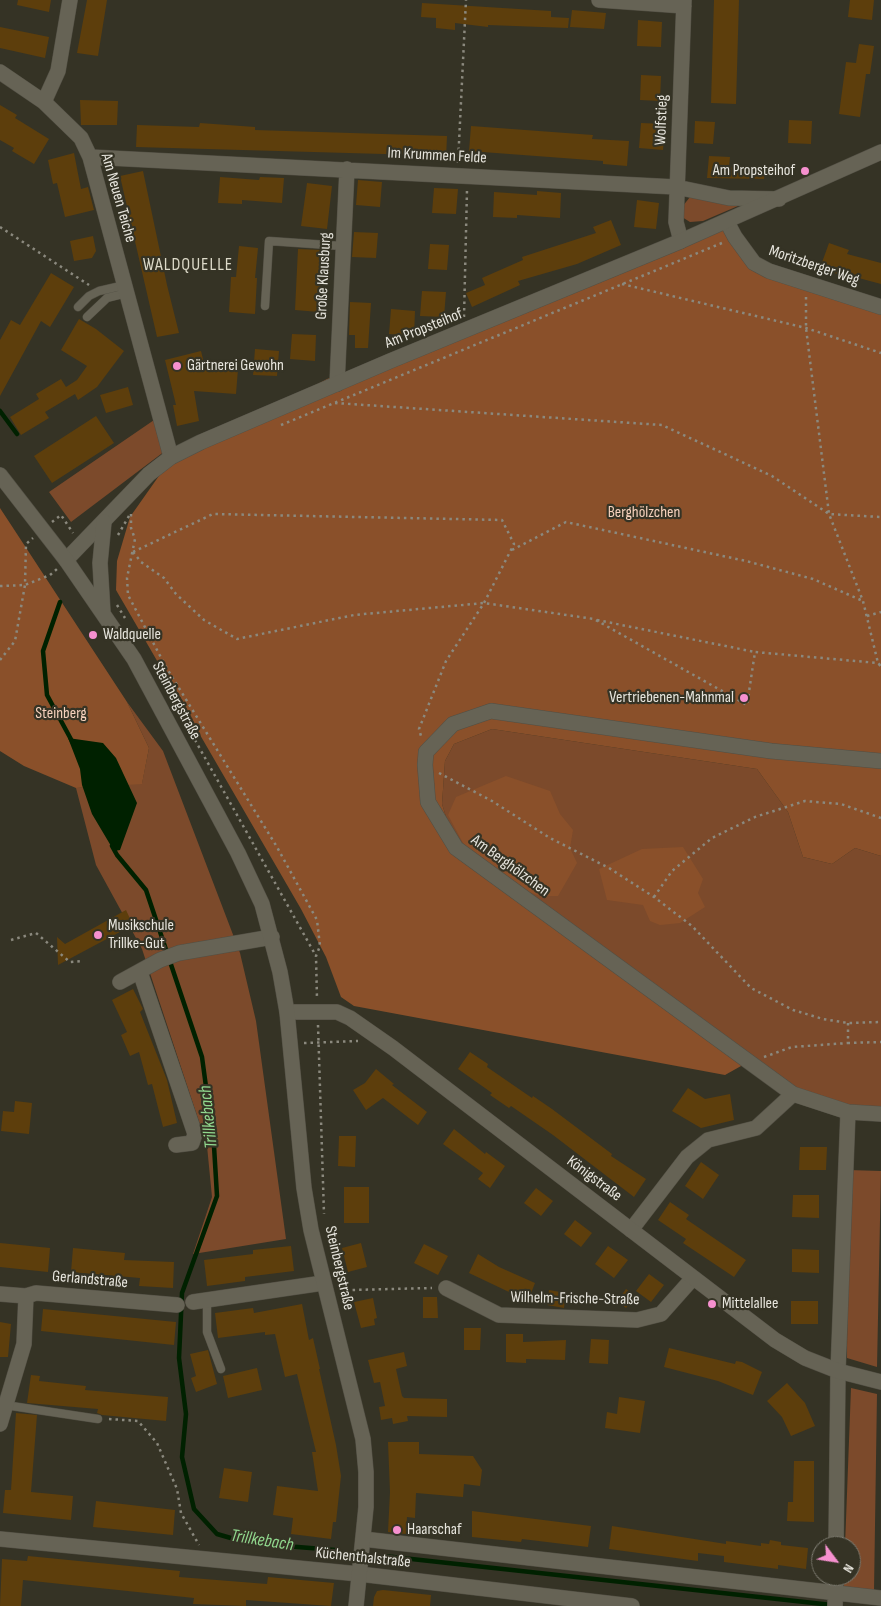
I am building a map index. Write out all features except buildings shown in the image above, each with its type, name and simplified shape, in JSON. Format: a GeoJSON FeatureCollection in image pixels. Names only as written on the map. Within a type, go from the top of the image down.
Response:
{"type":"FeatureCollection","features":[{"type":"Feature","properties":{"kind":"street"},"geometry":{"type":"LineString","coordinates":[[44,102],[58,71],[70,0]]}},
{"type":"Feature","properties":{"kind":"street"},"geometry":{"type":"LineString","coordinates":[[599,0],[684,3]]}},
{"type":"Feature","properties":{"kind":"street","name":"Wolfstieg"},"geometry":{"type":"LineString","coordinates":[[681,241],[676,222],[676,187],[684,3]]}},
{"type":"Feature","properties":{"kind":"street","name":"Am Neuen Teiche"},"geometry":{"type":"LineString","coordinates":[[0,72],[44,102],[81,138],[90,157],[171,457]]}},
{"type":"Feature","properties":{"kind":"street","name":"Am Propsteihof"},"geometry":{"type":"LineString","coordinates":[[66,560],[149,474],[171,457],[200,442],[727,222],[881,152]]}},
{"type":"Feature","properties":{"kind":"street","name":"Im Krummen Felde"},"geometry":{"type":"LineString","coordinates":[[90,157],[676,187],[729,198],[780,199]]}},
{"type":"Feature","properties":{"kind":"street","name":"Große Klausburg"},"geometry":{"type":"LineString","coordinates":[[337,384],[347,169]]}},
{"type":"Feature","properties":{"kind":"street","name":"Moritzberger Weg"},"geometry":{"type":"LineString","coordinates":[[727,222],[735,237],[754,263],[769,271],[881,307]]}},
{"type":"Feature","properties":{"kind":"street","name":"Steinbergstraße"},"geometry":{"type":"LineString","coordinates":[[0,475],[66,560],[134,659],[233,844],[262,904],[272,937],[286,1012],[304,1188],[324,1283],[363,1439],[366,1472],[363,1539],[356,1606]]}},
{"type":"Feature","properties":{"kind":"street"},"geometry":{"type":"LineString","coordinates":[[103,614],[100,563],[104,522]]}},
{"type":"Feature","properties":{"kind":"street"},"geometry":{"type":"LineString","coordinates":[[425,758],[454,724],[491,711],[771,752],[881,761]]}},
{"type":"Feature","properties":{"kind":"street","name":"Am Berghölzchen"},"geometry":{"type":"LineString","coordinates":[[425,758],[428,802],[456,848],[792,1094],[848,1112],[881,1114]]}},
{"type":"Feature","properties":{"kind":"street"},"geometry":{"type":"LineString","coordinates":[[120,982],[160,960],[179,953],[272,937]]}},
{"type":"Feature","properties":{"kind":"street"},"geometry":{"type":"LineString","coordinates":[[140,972],[195,1134],[192,1143],[176,1145]]}},
{"type":"Feature","properties":{"kind":"street","name":"Königstraße"},"geometry":{"type":"LineString","coordinates":[[286,1012],[337,1012],[350,1018],[393,1048],[775,1340],[805,1358],[838,1371],[881,1382]]}},
{"type":"Feature","properties":{"kind":"street"},"geometry":{"type":"LineString","coordinates":[[631,1230],[687,1157],[708,1140],[756,1128],[792,1094]]}},
{"type":"Feature","properties":{"kind":"street"},"geometry":{"type":"LineString","coordinates":[[836,1536],[838,1371],[848,1112]]}},
{"type":"Feature","properties":{"kind":"street","name":"Wilhelm-Frische-Straße"},"geometry":{"type":"LineString","coordinates":[[446,1288],[499,1315],[637,1320],[662,1314],[693,1278]]}},
{"type":"Feature","properties":{"kind":"street"},"geometry":{"type":"LineString","coordinates":[[200,1302],[324,1283]]}},
{"type":"Feature","properties":{"kind":"street","name":"Gerlandstraße"},"geometry":{"type":"LineString","coordinates":[[0,1294],[26,1296],[36,1293],[177,1305]]}},
{"type":"Feature","properties":{"kind":"street"},"geometry":{"type":"LineString","coordinates":[[0,1424],[24,1344],[26,1296]]}},
{"type":"Feature","properties":{"kind":"street","name":"Küchenthalstraße"},"geometry":{"type":"LineString","coordinates":[[0,1539],[359,1574],[559,1602],[632,1606]]}},
{"type":"Feature","properties":{"kind":"street","name":"Küchenthalstraße"},"geometry":{"type":"LineString","coordinates":[[363,1539],[836,1600],[881,1598]]}},
{"type":"Feature","properties":{"kind":"street"},"geometry":{"type":"LineString","coordinates":[[836,1586],[836,1600]]}},
{"type":"Feature","properties":{"kind":"lane"},"geometry":{"type":"LineString","coordinates":[[264,306],[269,241],[342,246]]}},
{"type":"Feature","properties":{"kind":"lane"},"geometry":{"type":"LineString","coordinates":[[78,307],[89,296],[99,291],[126,289]]}},
{"type":"Feature","properties":{"kind":"lane"},"geometry":{"type":"LineString","coordinates":[[87,316],[107,298],[126,289]]}},
{"type":"Feature","properties":{"kind":"lane"},"geometry":{"type":"LineString","coordinates":[[200,1302],[207,1332],[221,1369]]}},
{"type":"Feature","properties":{"kind":"lane"},"geometry":{"type":"LineString","coordinates":[[5,1405],[98,1419]]}},
{"type":"Feature","properties":{"kind":"path"},"geometry":{"type":"LineString","coordinates":[[464,332],[462,175],[466,0]]}},
{"type":"Feature","properties":{"kind":"path"},"geometry":{"type":"LineString","coordinates":[[0,227],[99,291]]}},
{"type":"Feature","properties":{"kind":"path"},"geometry":{"type":"LineString","coordinates":[[280,425],[735,237]]}},
{"type":"Feature","properties":{"kind":"path"},"geometry":{"type":"LineString","coordinates":[[133,552],[141,562],[164,578],[176,594],[204,620],[238,639],[354,615],[484,603],[594,620],[755,652],[880,664],[863,601],[829,514],[806,328],[806,283]]}},
{"type":"Feature","properties":{"kind":"path"},"geometry":{"type":"LineString","coordinates":[[622,284],[806,328],[881,353]]}},
{"type":"Feature","properties":{"kind":"path"},"geometry":{"type":"LineString","coordinates":[[334,403],[662,425],[772,476],[829,514],[881,517]]}},
{"type":"Feature","properties":{"kind":"path"},"geometry":{"type":"LineString","coordinates":[[116,540],[134,510]]}},
{"type":"Feature","properties":{"kind":"path"},"geometry":{"type":"LineString","coordinates":[[131,514],[131,528],[135,539],[127,578],[128,595],[166,667],[277,847],[317,920],[320,946],[316,956],[324,1218]]}},
{"type":"Feature","properties":{"kind":"path"},"geometry":{"type":"LineString","coordinates":[[133,552],[213,514],[502,520],[514,544],[484,603],[446,661],[419,729],[425,758],[550,838],[609,868],[654,897],[692,926],[751,988],[793,1010],[823,1019],[848,1023],[881,1022]]}},
{"type":"Feature","properties":{"kind":"path"},"geometry":{"type":"LineString","coordinates":[[511,551],[566,522],[746,561],[813,579],[863,601]]}},
{"type":"Feature","properties":{"kind":"path"},"geometry":{"type":"LineString","coordinates":[[0,660],[15,641],[25,585],[26,544],[43,529]]}},
{"type":"Feature","properties":{"kind":"path"},"geometry":{"type":"LineString","coordinates":[[0,586],[25,585],[50,575],[66,560]]}},
{"type":"Feature","properties":{"kind":"path"},"geometry":{"type":"LineString","coordinates":[[116,603],[126,620]]}},
{"type":"Feature","properties":{"kind":"path"},"geometry":{"type":"LineString","coordinates":[[867,616],[881,612]]}},
{"type":"Feature","properties":{"kind":"path"},"geometry":{"type":"LineString","coordinates":[[594,620],[747,705],[755,652]]}},
{"type":"Feature","properties":{"kind":"path"},"geometry":{"type":"LineString","coordinates":[[195,739],[316,956]]}},
{"type":"Feature","properties":{"kind":"path"},"geometry":{"type":"LineString","coordinates":[[654,897],[672,871],[712,838],[755,817],[805,801],[841,804],[881,818]]}},
{"type":"Feature","properties":{"kind":"path"},"geometry":{"type":"LineString","coordinates":[[11,940],[36,933],[70,962],[82,960]]}},
{"type":"Feature","properties":{"kind":"path"},"geometry":{"type":"LineString","coordinates":[[848,1023],[848,1043]]}},
{"type":"Feature","properties":{"kind":"path"},"geometry":{"type":"LineString","coordinates":[[290,1045],[319,1041],[360,1041]]}},
{"type":"Feature","properties":{"kind":"path"},"geometry":{"type":"LineString","coordinates":[[749,1062],[792,1047],[881,1042]]}},
{"type":"Feature","properties":{"kind":"path"},"geometry":{"type":"LineString","coordinates":[[324,1283],[351,1290],[446,1288]]}},
{"type":"Feature","properties":{"kind":"path"},"geometry":{"type":"LineString","coordinates":[[98,1419],[138,1421],[157,1443],[177,1489],[181,1513],[207,1559]]}},
{"type":"Feature","properties":{"kind":"shaded area"},"geometry":{"type":"Polygon","coordinates":[[[690,197],[736,201],[738,206],[703,221],[690,222],[682,217],[682,207],[690,197]]]}},
{"type":"Feature","properties":{"kind":"shaded area"},"geometry":{"type":"Polygon","coordinates":[[[157,418],[165,451],[71,522],[49,492],[157,418]]]}},
{"type":"Feature","properties":{"kind":"shaded area"},"geometry":{"type":"Polygon","coordinates":[[[127,702],[163,751],[240,953],[256,1021],[286,1239],[193,1254],[212,1197],[207,1146],[142,949],[96,865],[76,788],[142,783],[149,748],[127,702]]]}},
{"type":"Feature","properties":{"kind":"shaded area"},"geometry":{"type":"Polygon","coordinates":[[[492,729],[757,769],[788,812],[803,857],[832,864],[855,848],[881,856],[881,1113],[793,1093],[456,848],[442,804],[445,761],[454,744],[492,729]]]}},
{"type":"Feature","properties":{"kind":"shaded area"},"geometry":{"type":"Polygon","coordinates":[[[68,738],[103,743],[116,758],[137,803],[120,850],[114,851],[92,814],[82,785],[80,769],[68,738]]]}},
{"type":"Feature","properties":{"kind":"shaded area"},"geometry":{"type":"Polygon","coordinates":[[[848,1170],[881,1171],[877,1367],[847,1358],[848,1170]]]}},
{"type":"Feature","properties":{"kind":"shaded area"},"geometry":{"type":"Polygon","coordinates":[[[851,1388],[877,1394],[874,1591],[844,1589],[844,1586],[861,1586],[861,1536],[845,1536],[851,1388]]]}},
{"type":"Feature","properties":{"kind":"green space","name":"Berghölzchen"},"geometry":{"type":"Polygon","coordinates":[[[728,225],[767,273],[881,310],[881,856],[855,848],[832,864],[803,857],[788,812],[757,769],[492,729],[454,744],[445,761],[442,804],[456,848],[750,1061],[725,1075],[354,1006],[341,997],[326,957],[301,909],[116,590],[117,561],[130,517],[168,463],[327,379],[630,266],[728,225]]]}},
{"type":"Feature","properties":{"kind":"green space","name":"Steinberg"},"geometry":{"type":"Polygon","coordinates":[[[0,508],[127,702],[149,748],[142,784],[76,788],[24,766],[0,751],[0,508]]]}},
{"type":"Feature","properties":{"kind":"green space"},"geometry":{"type":"Polygon","coordinates":[[[506,776],[550,791],[560,814],[573,830],[570,848],[577,863],[558,896],[540,896],[526,891],[469,854],[448,815],[456,797],[506,776]]]}},
{"type":"Feature","properties":{"kind":"green space"},"geometry":{"type":"Polygon","coordinates":[[[683,847],[703,879],[698,893],[705,907],[680,923],[660,925],[650,921],[643,905],[607,900],[599,869],[642,849],[683,847]]]}},
{"type":"Feature","properties":{"kind":"waterway","name":"Trillkebach"},"geometry":{"type":"LineString","coordinates":[[0,411],[17,434]]}},
{"type":"Feature","properties":{"kind":"waterway","name":"Trillkebach"},"geometry":{"type":"LineString","coordinates":[[60,602],[43,651],[47,695],[73,743]]}},
{"type":"Feature","properties":{"kind":"waterway","name":"Trillkebach"},"geometry":{"type":"LineString","coordinates":[[112,846],[117,855],[146,890],[202,1057],[214,1146],[217,1196],[182,1293],[179,1358],[186,1414],[182,1457],[194,1509],[217,1534],[248,1543],[335,1550]]}},
{"type":"Feature","properties":{"kind":"waterway","name":"Trillkebach"},"geometry":{"type":"LineString","coordinates":[[384,1556],[832,1605]]}},
{"type":"Feature","properties":{"kind":"place","name":"Am Propsteihof"},"geometry":{"type":"Point","coordinates":[805,171]}},
{"type":"Feature","properties":{"kind":"place","name":"Gärtnerei Gewohn"},"geometry":{"type":"Point","coordinates":[177,366]}},
{"type":"Feature","properties":{"kind":"place","name":"Waldquelle"},"geometry":{"type":"Point","coordinates":[93,635]}},
{"type":"Feature","properties":{"kind":"place","name":"Vertriebenen-Mahnmal"},"geometry":{"type":"Point","coordinates":[744,698]}},
{"type":"Feature","properties":{"kind":"place","name":"Musikschule Trillke-Gut"},"geometry":{"type":"Point","coordinates":[98,935]}},
{"type":"Feature","properties":{"kind":"place","name":"Mittelallee"},"geometry":{"type":"Point","coordinates":[712,1304]}},
{"type":"Feature","properties":{"kind":"place","name":"Haarschaf"},"geometry":{"type":"Point","coordinates":[397,1530]}},
{"type":"Feature","properties":{"kind":"district","name":"WALDQUELLE"},"geometry":{"type":"Point","coordinates":[188,265]}}]}
